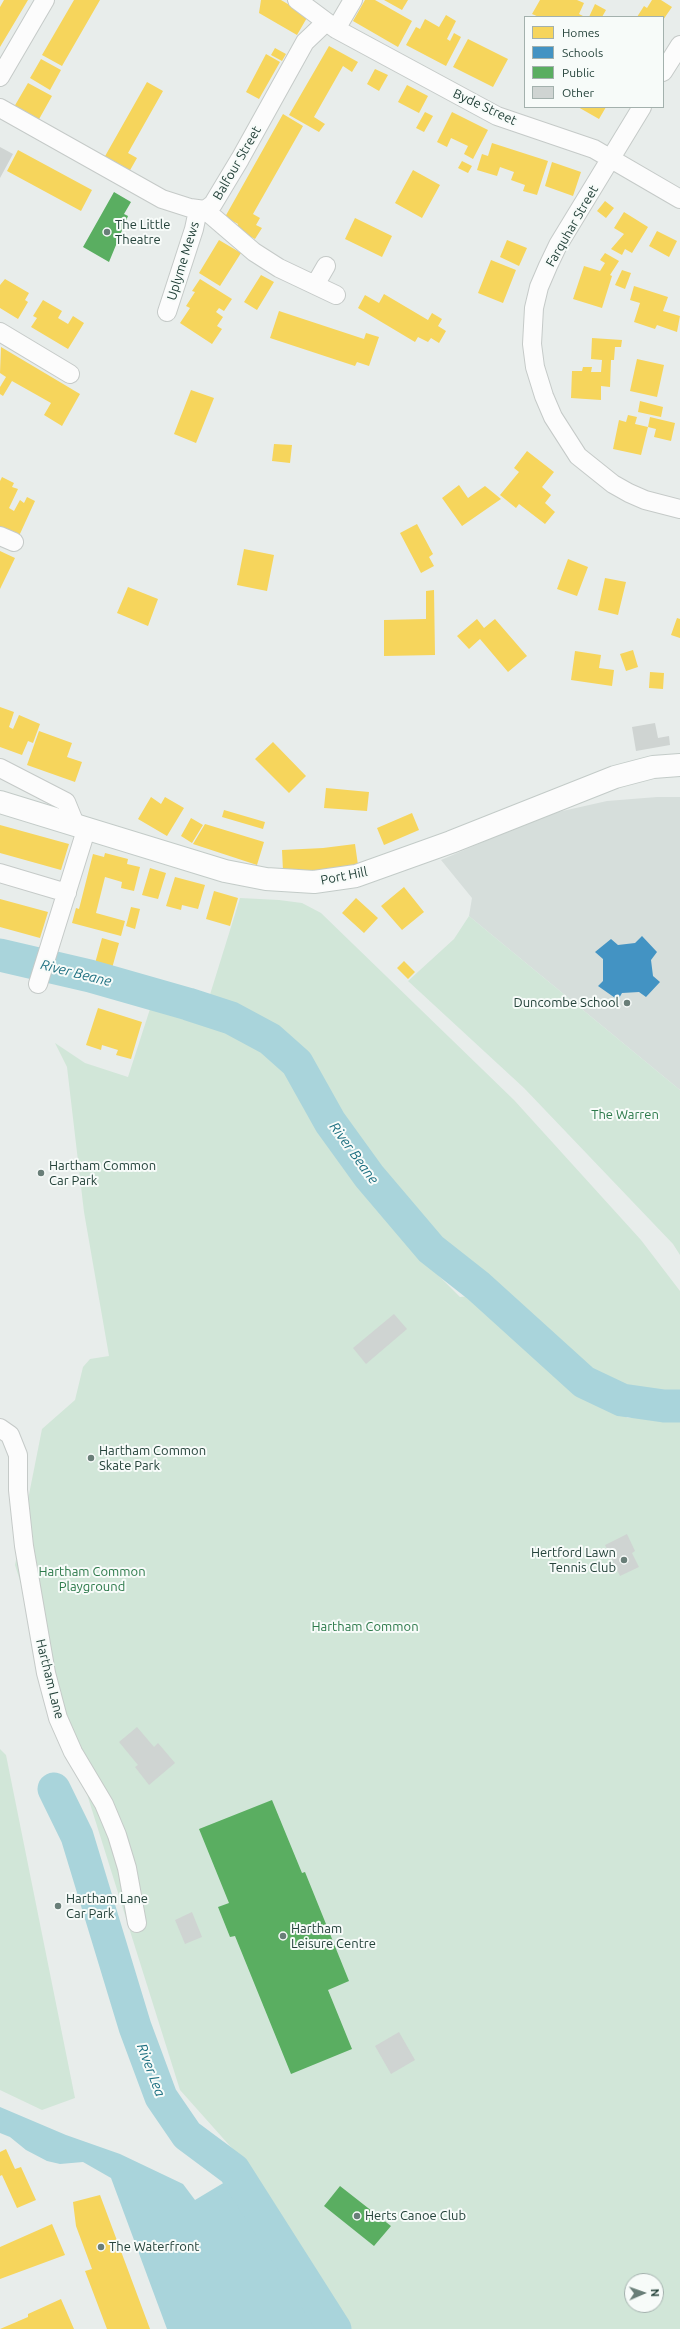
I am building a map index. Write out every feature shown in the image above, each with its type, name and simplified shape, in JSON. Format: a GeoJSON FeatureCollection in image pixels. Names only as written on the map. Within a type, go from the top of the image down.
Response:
{"type":"FeatureCollection","features":[{"type":"Feature","properties":{"kind":"main road","name":"Port Hill"},"geometry":{"type":"LineString","coordinates":[[0,802],[225,871],[266,880],[314,882],[356,876],[451,842],[614,777],[653,767],[680,765]]}},
{"type":"Feature","properties":{"kind":"street"},"geometry":{"type":"LineString","coordinates":[[0,77],[45,0]]}},
{"type":"Feature","properties":{"kind":"street","name":"Byde Street"},"geometry":{"type":"LineString","coordinates":[[297,0],[331,25],[497,116],[548,132],[612,158],[680,200]]}},
{"type":"Feature","properties":{"kind":"street","name":"Balfour Street"},"geometry":{"type":"LineString","coordinates":[[0,108],[162,199],[202,210],[216,200],[305,42],[331,25],[353,0]]}},
{"type":"Feature","properties":{"kind":"street"},"geometry":{"type":"LineString","coordinates":[[664,70],[680,45]]}},
{"type":"Feature","properties":{"kind":"street","name":"Farquhar Street"},"geometry":{"type":"LineString","coordinates":[[641,108],[558,244],[539,287],[532,323],[535,367],[553,417],[578,456],[613,484],[629,493],[645,500],[680,509]]}},
{"type":"Feature","properties":{"kind":"street"},"geometry":{"type":"LineString","coordinates":[[202,210],[254,252],[279,268],[336,295]]}},
{"type":"Feature","properties":{"kind":"street","name":"Uplyme Mews"},"geometry":{"type":"LineString","coordinates":[[167,312],[194,229],[202,210]]}},
{"type":"Feature","properties":{"kind":"street"},"geometry":{"type":"LineString","coordinates":[[315,285],[326,266]]}},
{"type":"Feature","properties":{"kind":"street"},"geometry":{"type":"LineString","coordinates":[[0,332],[70,374]]}},
{"type":"Feature","properties":{"kind":"street"},"geometry":{"type":"LineString","coordinates":[[0,768],[66,802],[81,826],[67,894],[38,984]]}},
{"type":"Feature","properties":{"kind":"street"},"geometry":{"type":"LineString","coordinates":[[0,873],[67,894]]}},
{"type":"Feature","properties":{"kind":"street","name":"Hartham Lane"},"geometry":{"type":"LineString","coordinates":[[0,1428],[10,1435],[18,1454],[18,1490],[24,1546],[44,1666],[58,1718],[74,1752],[104,1804],[117,1835],[127,1868],[137,1923]]}},
{"type":"Feature","properties":{"kind":"shaded area","name":"Duncombe School"},"geometry":{"type":"Polygon","coordinates":[[[657,797],[680,797],[680,1090],[469,916],[472,898],[441,860],[515,828],[558,812],[607,801],[657,797]]]}},
{"type":"Feature","properties":{"kind":"green space"},"geometry":{"type":"Polygon","coordinates":[[[240,898],[302,903],[321,913],[514,1100],[641,1240],[680,1291],[680,1392],[634,1391],[602,1378],[568,1354],[539,1324],[443,1242],[349,1132],[319,1078],[296,1045],[273,1023],[251,1014],[208,1001],[240,898]]]}},
{"type":"Feature","properties":{"kind":"green space","name":"The Warren"},"geometry":{"type":"Polygon","coordinates":[[[469,916],[680,1090],[680,1255],[673,1244],[524,1088],[408,981],[454,939],[469,916]]]}},
{"type":"Feature","properties":{"kind":"green space","name":"Hartham Common"},"geometry":{"type":"Polygon","coordinates":[[[150,1009],[237,1035],[259,1048],[282,1068],[300,1090],[324,1135],[406,1243],[460,1297],[472,1296],[579,1394],[628,1418],[680,1417],[680,2329],[348,2329],[254,2173],[180,2090],[15,1565],[42,1429],[75,1400],[83,1367],[90,1359],[109,1356],[84,1212],[67,1067],[55,1043],[85,1063],[128,1077],[150,1009]]]}},
{"type":"Feature","properties":{"kind":"green space"},"geometry":{"type":"Polygon","coordinates":[[[0,1749],[6,1755],[75,2098],[42,2110],[0,2090],[0,1749]]]}},
{"type":"Feature","properties":{"kind":"water"},"geometry":{"type":"Polygon","coordinates":[[[0,2107],[66,2135],[120,2154],[183,2184],[195,2200],[230,2179],[322,2329],[167,2329],[111,2178],[83,2162],[60,2164],[47,2161],[26,2150],[10,2137],[0,2133],[0,2107]]]}},
{"type":"Feature","properties":{"kind":"building: Homes"},"geometry":{"type":"Polygon","coordinates":[[[4,0],[28,0],[0,47],[0,7],[4,0]]]}},
{"type":"Feature","properties":{"kind":"building: Homes"},"geometry":{"type":"Polygon","coordinates":[[[74,0],[100,0],[62,66],[42,55],[74,0]]]}},
{"type":"Feature","properties":{"kind":"building: Homes"},"geometry":{"type":"Polygon","coordinates":[[[261,0],[281,0],[308,16],[297,35],[259,13],[261,0]]]}},
{"type":"Feature","properties":{"kind":"building: Homes"},"geometry":{"type":"Polygon","coordinates":[[[365,0],[375,0],[412,21],[398,47],[353,21],[365,0]]]}},
{"type":"Feature","properties":{"kind":"building: Homes"},"geometry":{"type":"Polygon","coordinates":[[[384,0],[408,0],[402,10],[384,0]]]}},
{"type":"Feature","properties":{"kind":"building: Homes"},"geometry":{"type":"Polygon","coordinates":[[[540,0],[577,0],[584,3],[579,14],[583,16],[537,16],[532,14],[540,0]]]}},
{"type":"Feature","properties":{"kind":"building: Homes"},"geometry":{"type":"Polygon","coordinates":[[[652,0],[661,0],[672,7],[664,19],[664,16],[638,16],[644,6],[647,8],[652,0]]]}},
{"type":"Feature","properties":{"kind":"building: Homes"},"geometry":{"type":"Polygon","coordinates":[[[595,4],[606,10],[603,16],[589,16],[595,4]]]}},
{"type":"Feature","properties":{"kind":"building: Homes"},"geometry":{"type":"Polygon","coordinates":[[[446,15],[456,21],[447,39],[450,41],[454,33],[461,37],[446,66],[406,45],[416,27],[420,29],[425,19],[439,27],[446,15]]]}},
{"type":"Feature","properties":{"kind":"building: Homes"},"geometry":{"type":"Polygon","coordinates":[[[468,39],[508,59],[493,87],[453,67],[468,39]]]}},
{"type":"Feature","properties":{"kind":"building: Homes"},"geometry":{"type":"Polygon","coordinates":[[[329,46],[358,62],[352,72],[343,66],[314,117],[325,124],[319,132],[289,115],[329,46]]]}},
{"type":"Feature","properties":{"kind":"building: Homes"},"geometry":{"type":"Polygon","coordinates":[[[275,48],[286,54],[282,61],[271,55],[275,48]]]}},
{"type":"Feature","properties":{"kind":"building: Homes"},"geometry":{"type":"Polygon","coordinates":[[[266,54],[280,62],[259,99],[246,92],[266,54]]]}},
{"type":"Feature","properties":{"kind":"building: Homes"},"geometry":{"type":"Polygon","coordinates":[[[41,59],[61,70],[50,90],[30,78],[41,59]]]}},
{"type":"Feature","properties":{"kind":"building: Homes"},"geometry":{"type":"Polygon","coordinates":[[[375,69],[388,75],[379,91],[367,84],[375,69]]]}},
{"type":"Feature","properties":{"kind":"building: Homes"},"geometry":{"type":"Polygon","coordinates":[[[147,82],[163,91],[128,153],[137,158],[129,172],[104,158],[147,82]]]}},
{"type":"Feature","properties":{"kind":"building: Homes"},"geometry":{"type":"Polygon","coordinates":[[[28,83],[52,96],[38,121],[14,107],[28,83]]]}},
{"type":"Feature","properties":{"kind":"building: Homes"},"geometry":{"type":"Polygon","coordinates":[[[407,85],[428,96],[419,113],[398,102],[407,85]]]}},
{"type":"Feature","properties":{"kind":"building: Homes"},"geometry":{"type":"Polygon","coordinates":[[[580,108],[605,108],[599,119],[580,108]]]}},
{"type":"Feature","properties":{"kind":"building: Homes"},"geometry":{"type":"Polygon","coordinates":[[[425,112],[433,116],[424,132],[416,128],[425,112]]]}},
{"type":"Feature","properties":{"kind":"building: Homes"},"geometry":{"type":"Polygon","coordinates":[[[452,112],[488,130],[473,159],[464,154],[468,146],[451,138],[447,147],[437,142],[452,112]]]}},
{"type":"Feature","properties":{"kind":"building: Homes"},"geometry":{"type":"Polygon","coordinates":[[[283,114],[303,126],[253,214],[260,218],[256,225],[262,228],[255,239],[236,229],[238,224],[225,217],[283,114]]]}},
{"type":"Feature","properties":{"kind":"building: Homes"},"geometry":{"type":"Polygon","coordinates":[[[492,143],[548,161],[537,195],[523,191],[525,185],[511,180],[514,172],[500,167],[497,176],[477,170],[482,154],[488,156],[492,143]]]}},
{"type":"Feature","properties":{"kind":"building: Homes"},"geometry":{"type":"Polygon","coordinates":[[[18,150],[92,190],[81,211],[7,171],[18,150]]]}},
{"type":"Feature","properties":{"kind":"building: Homes"},"geometry":{"type":"Polygon","coordinates":[[[462,161],[472,166],[468,173],[458,168],[462,161]]]}},
{"type":"Feature","properties":{"kind":"building: Homes"},"geometry":{"type":"Polygon","coordinates":[[[552,162],[581,172],[573,196],[545,186],[552,162]]]}},
{"type":"Feature","properties":{"kind":"building: Homes"},"geometry":{"type":"Polygon","coordinates":[[[413,170],[440,185],[422,218],[395,203],[413,170]]]}},
{"type":"Feature","properties":{"kind":"building: Homes"},"geometry":{"type":"Polygon","coordinates":[[[605,201],[614,208],[606,218],[597,211],[605,201]]]}},
{"type":"Feature","properties":{"kind":"building: Homes"},"geometry":{"type":"Polygon","coordinates":[[[624,212],[648,227],[632,253],[625,249],[622,255],[611,249],[624,234],[614,228],[624,212]]]}},
{"type":"Feature","properties":{"kind":"building: Homes"},"geometry":{"type":"Polygon","coordinates":[[[355,218],[392,236],[382,257],[345,239],[355,218]]]}},
{"type":"Feature","properties":{"kind":"building: Homes"},"geometry":{"type":"Polygon","coordinates":[[[657,231],[677,241],[669,257],[649,246],[657,231]]]}},
{"type":"Feature","properties":{"kind":"building: Homes"},"geometry":{"type":"Polygon","coordinates":[[[219,240],[241,253],[220,286],[199,273],[219,240]]]}},
{"type":"Feature","properties":{"kind":"building: Homes"},"geometry":{"type":"Polygon","coordinates":[[[507,240],[527,248],[519,266],[500,257],[507,240]]]}},
{"type":"Feature","properties":{"kind":"building: Homes"},"geometry":{"type":"Polygon","coordinates":[[[605,253],[619,261],[610,275],[612,276],[602,308],[573,299],[584,266],[600,271],[605,263],[600,260],[605,253]]]}},
{"type":"Feature","properties":{"kind":"building: Homes"},"geometry":{"type":"Polygon","coordinates":[[[491,260],[516,270],[503,303],[478,293],[491,260]]]}},
{"type":"Feature","properties":{"kind":"building: Homes"},"geometry":{"type":"Polygon","coordinates":[[[622,270],[631,273],[625,289],[615,285],[622,270]]]}},
{"type":"Feature","properties":{"kind":"building: Homes"},"geometry":{"type":"Polygon","coordinates":[[[261,275],[274,282],[257,310],[244,302],[261,275]]]}},
{"type":"Feature","properties":{"kind":"building: Homes"},"geometry":{"type":"Polygon","coordinates":[[[5,279],[29,293],[25,300],[28,302],[18,319],[0,308],[0,285],[5,279]]]}},
{"type":"Feature","properties":{"kind":"building: Homes"},"geometry":{"type":"Polygon","coordinates":[[[200,279],[232,299],[224,311],[219,308],[216,312],[223,317],[217,326],[222,329],[212,344],[180,323],[190,308],[186,306],[195,292],[192,291],[200,279]]]}},
{"type":"Feature","properties":{"kind":"building: Homes"},"geometry":{"type":"Polygon","coordinates":[[[634,286],[668,297],[663,311],[680,316],[677,332],[657,325],[655,329],[634,322],[640,303],[630,300],[634,286]]]}},
{"type":"Feature","properties":{"kind":"building: Homes"},"geometry":{"type":"Polygon","coordinates":[[[384,294],[428,320],[432,313],[442,319],[438,326],[446,331],[439,343],[431,338],[428,342],[418,337],[415,342],[358,308],[365,295],[379,303],[384,294]]]}},
{"type":"Feature","properties":{"kind":"building: Homes"},"geometry":{"type":"Polygon","coordinates":[[[43,300],[62,311],[58,318],[68,324],[73,316],[84,323],[68,349],[31,327],[37,318],[33,316],[43,300]]]}},
{"type":"Feature","properties":{"kind":"building: Homes"},"geometry":{"type":"Polygon","coordinates":[[[279,311],[364,339],[366,333],[379,337],[369,366],[357,362],[355,366],[270,338],[279,311]]]}},
{"type":"Feature","properties":{"kind":"building: Homes"},"geometry":{"type":"Polygon","coordinates":[[[592,338],[622,340],[621,347],[615,347],[614,360],[611,360],[610,387],[601,386],[601,400],[571,398],[572,371],[582,371],[583,367],[592,367],[591,372],[601,372],[602,360],[591,359],[592,338]]]}},
{"type":"Feature","properties":{"kind":"building: Homes"},"geometry":{"type":"Polygon","coordinates":[[[1,347],[80,394],[62,426],[44,415],[51,403],[12,381],[3,396],[0,394],[0,387],[6,377],[0,373],[1,347]]]}},
{"type":"Feature","properties":{"kind":"building: Homes"},"geometry":{"type":"Polygon","coordinates":[[[637,359],[664,365],[657,397],[630,391],[637,359]]]}},
{"type":"Feature","properties":{"kind":"building: Homes"},"geometry":{"type":"Polygon","coordinates":[[[191,390],[214,398],[196,443],[174,434],[191,390]]]}},
{"type":"Feature","properties":{"kind":"building: Homes"},"geometry":{"type":"Polygon","coordinates":[[[640,401],[663,407],[661,417],[638,412],[640,401]]]}},
{"type":"Feature","properties":{"kind":"building: Homes"},"geometry":{"type":"Polygon","coordinates":[[[628,415],[637,417],[635,424],[648,427],[641,455],[613,449],[619,420],[626,422],[628,415]]]}},
{"type":"Feature","properties":{"kind":"building: Homes"},"geometry":{"type":"Polygon","coordinates":[[[650,417],[675,423],[671,441],[654,437],[656,429],[648,427],[650,417]]]}},
{"type":"Feature","properties":{"kind":"building: Homes"},"geometry":{"type":"Polygon","coordinates":[[[274,444],[292,445],[290,463],[272,461],[274,444]]]}},
{"type":"Feature","properties":{"kind":"building: Homes"},"geometry":{"type":"Polygon","coordinates":[[[527,451],[554,472],[542,487],[551,495],[545,503],[555,512],[545,524],[519,504],[516,508],[500,495],[519,472],[514,468],[527,451]]]}},
{"type":"Feature","properties":{"kind":"building: Homes"},"geometry":{"type":"Polygon","coordinates":[[[2,477],[14,483],[12,487],[18,489],[9,508],[14,511],[20,500],[24,503],[27,497],[35,501],[19,536],[0,527],[0,481],[2,477]]]}},
{"type":"Feature","properties":{"kind":"building: Homes"},"geometry":{"type":"Polygon","coordinates":[[[459,485],[468,498],[485,486],[501,499],[462,526],[442,498],[459,485]]]}},
{"type":"Feature","properties":{"kind":"building: Homes"},"geometry":{"type":"Polygon","coordinates":[[[417,524],[433,554],[429,557],[434,566],[421,573],[400,533],[417,524]]]}},
{"type":"Feature","properties":{"kind":"building: Homes"},"geometry":{"type":"Polygon","coordinates":[[[244,549],[274,555],[267,591],[237,585],[244,549]]]}},
{"type":"Feature","properties":{"kind":"building: Homes"},"geometry":{"type":"Polygon","coordinates":[[[0,551],[15,558],[0,589],[0,551]]]}},
{"type":"Feature","properties":{"kind":"building: Homes"},"geometry":{"type":"Polygon","coordinates":[[[568,559],[588,567],[577,596],[557,589],[568,559]]]}},
{"type":"Feature","properties":{"kind":"building: Homes"},"geometry":{"type":"Polygon","coordinates":[[[605,578],[626,582],[618,615],[598,610],[605,578]]]}},
{"type":"Feature","properties":{"kind":"building: Homes"},"geometry":{"type":"Polygon","coordinates":[[[128,587],[158,599],[148,626],[117,613],[128,587]]]}},
{"type":"Feature","properties":{"kind":"building: Homes"},"geometry":{"type":"Polygon","coordinates":[[[434,590],[435,655],[384,656],[384,620],[426,619],[426,591],[434,590]]]}},
{"type":"Feature","properties":{"kind":"building: Homes"},"geometry":{"type":"Polygon","coordinates":[[[677,618],[680,619],[680,638],[671,635],[677,618]]]}},
{"type":"Feature","properties":{"kind":"building: Homes"},"geometry":{"type":"Polygon","coordinates":[[[477,619],[484,628],[495,619],[527,656],[508,672],[480,639],[469,649],[457,636],[477,619]]]}},
{"type":"Feature","properties":{"kind":"building: Homes"},"geometry":{"type":"Polygon","coordinates":[[[633,650],[638,667],[626,671],[620,654],[633,650]]]}},
{"type":"Feature","properties":{"kind":"building: Homes"},"geometry":{"type":"Polygon","coordinates":[[[575,651],[601,655],[599,668],[614,670],[612,686],[571,680],[575,651]]]}},
{"type":"Feature","properties":{"kind":"building: Homes"},"geometry":{"type":"Polygon","coordinates":[[[650,672],[664,673],[663,689],[649,688],[650,672]]]}},
{"type":"Feature","properties":{"kind":"building: Homes"},"geometry":{"type":"Polygon","coordinates":[[[0,707],[14,712],[9,727],[13,729],[19,715],[40,724],[33,743],[28,741],[22,755],[0,747],[0,707]]]}},
{"type":"Feature","properties":{"kind":"building: Homes"},"geometry":{"type":"Polygon","coordinates":[[[39,731],[72,743],[67,757],[82,762],[75,782],[27,765],[39,731]]]}},
{"type":"Feature","properties":{"kind":"building: Homes"},"geometry":{"type":"Polygon","coordinates":[[[273,742],[306,776],[289,793],[255,759],[273,742]]]}},
{"type":"Feature","properties":{"kind":"building: Homes"},"geometry":{"type":"Polygon","coordinates":[[[326,788],[369,792],[367,811],[324,808],[326,788]]]}},
{"type":"Feature","properties":{"kind":"building: Homes"},"geometry":{"type":"Polygon","coordinates":[[[151,797],[161,804],[165,797],[184,808],[167,836],[138,819],[151,797]]]}},
{"type":"Feature","properties":{"kind":"building: Homes"},"geometry":{"type":"Polygon","coordinates":[[[224,810],[265,822],[263,829],[222,817],[224,810]]]}},
{"type":"Feature","properties":{"kind":"building: Homes"},"geometry":{"type":"Polygon","coordinates":[[[412,813],[419,830],[384,845],[377,828],[412,813]]]}},
{"type":"Feature","properties":{"kind":"building: Homes"},"geometry":{"type":"Polygon","coordinates":[[[191,818],[203,825],[192,843],[181,836],[191,818]]]}},
{"type":"Feature","properties":{"kind":"building: Homes"},"geometry":{"type":"Polygon","coordinates":[[[205,824],[264,842],[257,865],[193,844],[205,824]]]}},
{"type":"Feature","properties":{"kind":"building: Homes"},"geometry":{"type":"Polygon","coordinates":[[[0,825],[69,844],[61,870],[0,853],[0,825]]]}},
{"type":"Feature","properties":{"kind":"building: Homes"},"geometry":{"type":"Polygon","coordinates":[[[355,844],[358,865],[324,870],[283,871],[282,850],[323,848],[355,844]]]}},
{"type":"Feature","properties":{"kind":"building: Homes"},"geometry":{"type":"Polygon","coordinates":[[[105,853],[128,859],[127,864],[140,867],[134,891],[121,888],[122,882],[105,877],[96,913],[125,921],[121,936],[72,923],[76,908],[79,909],[93,854],[104,857],[105,853]]]}},
{"type":"Feature","properties":{"kind":"building: Homes"},"geometry":{"type":"Polygon","coordinates":[[[150,868],[166,873],[158,899],[142,895],[150,868]]]}},
{"type":"Feature","properties":{"kind":"building: Homes"},"geometry":{"type":"Polygon","coordinates":[[[175,877],[205,885],[198,909],[182,905],[181,910],[166,906],[175,877]]]}},
{"type":"Feature","properties":{"kind":"building: Homes"},"geometry":{"type":"Polygon","coordinates":[[[404,887],[424,912],[402,930],[381,906],[404,887]]]}},
{"type":"Feature","properties":{"kind":"building: Homes"},"geometry":{"type":"Polygon","coordinates":[[[214,891],[238,898],[230,926],[206,919],[214,891]]]}},
{"type":"Feature","properties":{"kind":"building: Homes"},"geometry":{"type":"Polygon","coordinates":[[[356,898],[378,918],[364,933],[342,913],[356,898]]]}},
{"type":"Feature","properties":{"kind":"building: Homes"},"geometry":{"type":"Polygon","coordinates":[[[0,899],[48,912],[40,938],[0,927],[0,899]]]}},
{"type":"Feature","properties":{"kind":"building: Homes"},"geometry":{"type":"Polygon","coordinates":[[[131,907],[140,909],[135,929],[126,926],[131,907]]]}},
{"type":"Feature","properties":{"kind":"building: Homes"},"geometry":{"type":"Polygon","coordinates":[[[102,938],[119,943],[111,972],[94,967],[102,938]]]}},
{"type":"Feature","properties":{"kind":"building: Homes"},"geometry":{"type":"Polygon","coordinates":[[[404,961],[415,972],[408,979],[397,968],[404,961]]]}},
{"type":"Feature","properties":{"kind":"building: Homes"},"geometry":{"type":"Polygon","coordinates":[[[98,1008],[142,1022],[131,1059],[116,1055],[118,1050],[102,1045],[101,1050],[86,1045],[98,1008]]]}},
{"type":"Feature","properties":{"kind":"building: Homes"},"geometry":{"type":"Polygon","coordinates":[[[6,2149],[15,2169],[21,2167],[36,2200],[17,2208],[2,2175],[0,2176],[0,2152],[6,2149]]]}},
{"type":"Feature","properties":{"kind":"building: Homes","name":"The Waterfront"},"geometry":{"type":"Polygon","coordinates":[[[100,2195],[150,2329],[107,2329],[85,2271],[92,2269],[76,2226],[73,2202],[100,2195]]]}},
{"type":"Feature","properties":{"kind":"building: Homes"},"geometry":{"type":"Polygon","coordinates":[[[52,2224],[65,2255],[0,2279],[0,2247],[52,2224]]]}},
{"type":"Feature","properties":{"kind":"building: Homes"},"geometry":{"type":"Polygon","coordinates":[[[61,2299],[74,2329],[0,2329],[28,2317],[28,2314],[61,2299]]]}},
{"type":"Feature","properties":{"kind":"building: Schools"},"geometry":{"type":"Polygon","coordinates":[[[642,936],[657,952],[651,960],[653,976],[660,982],[646,997],[639,992],[622,993],[618,1000],[598,986],[603,981],[603,959],[595,952],[611,939],[618,945],[635,943],[642,936]]]}},
{"type":"Feature","properties":{"kind":"building: Public","name":"The Little Theatre"},"geometry":{"type":"Polygon","coordinates":[[[114,192],[131,202],[124,214],[128,216],[109,262],[83,247],[114,192]]]}},
{"type":"Feature","properties":{"kind":"building: Public","name":"Hartham Leisure Centre"},"geometry":{"type":"Polygon","coordinates":[[[272,1800],[302,1873],[305,1872],[349,1981],[328,1990],[352,2049],[291,2074],[235,1936],[230,1937],[218,1907],[229,1903],[199,1829],[272,1800]]]}},
{"type":"Feature","properties":{"kind":"building: Public","name":"Herts Canoe Club"},"geometry":{"type":"Polygon","coordinates":[[[340,2186],[391,2226],[374,2246],[324,2206],[340,2186]]]}},
{"type":"Feature","properties":{"kind":"building: Other"},"geometry":{"type":"Polygon","coordinates":[[[0,147],[13,154],[0,178],[0,147]]]}},
{"type":"Feature","properties":{"kind":"building: Other"},"geometry":{"type":"Polygon","coordinates":[[[655,723],[658,738],[669,736],[670,745],[636,751],[632,727],[655,723]]]}},
{"type":"Feature","properties":{"kind":"building: Other"},"geometry":{"type":"Polygon","coordinates":[[[394,1314],[407,1329],[366,1364],[353,1348],[394,1314]]]}},
{"type":"Feature","properties":{"kind":"building: Other","name":"Hertford Lawn Tennis Club"},"geometry":{"type":"Polygon","coordinates":[[[627,1534],[635,1551],[632,1553],[639,1567],[620,1576],[605,1545],[627,1534]]]}},
{"type":"Feature","properties":{"kind":"building: Other"},"geometry":{"type":"Polygon","coordinates":[[[137,1727],[154,1747],[158,1743],[175,1763],[149,1785],[135,1767],[138,1765],[119,1742],[137,1727]]]}},
{"type":"Feature","properties":{"kind":"building: Other"},"geometry":{"type":"Polygon","coordinates":[[[192,1912],[202,1937],[185,1944],[175,1920],[192,1912]]]}},
{"type":"Feature","properties":{"kind":"building: Other"},"geometry":{"type":"Polygon","coordinates":[[[399,2032],[415,2060],[391,2074],[375,2046],[399,2032]]]}},
{"type":"Feature","properties":{"kind":"waterway","name":"River Beane"},"geometry":{"type":"LineString","coordinates":[[0,955],[90,976],[188,1004],[231,1018],[270,1039],[297,1063],[330,1122],[369,1176],[431,1249],[478,1286],[584,1382],[622,1400],[664,1406],[680,1406]]}},
{"type":"Feature","properties":{"kind":"waterway","name":"River Lea"},"geometry":{"type":"LineString","coordinates":[[54,1789],[77,1836],[135,2027],[161,2097],[187,2135],[234,2170],[335,2329]]}},
{"type":"Feature","properties":{"kind":"place","name":"The Little Theatre"},"geometry":{"type":"Point","coordinates":[107,232]}},
{"type":"Feature","properties":{"kind":"place","name":"Duncombe School"},"geometry":{"type":"Point","coordinates":[627,1003]}},
{"type":"Feature","properties":{"kind":"place","name":"Hartham Common Car Park"},"geometry":{"type":"Point","coordinates":[41,1173]}},
{"type":"Feature","properties":{"kind":"place","name":"Hartham Common Skate Park"},"geometry":{"type":"Point","coordinates":[91,1458]}},
{"type":"Feature","properties":{"kind":"place","name":"Hertford Lawn Tennis Club"},"geometry":{"type":"Point","coordinates":[624,1560]}},
{"type":"Feature","properties":{"kind":"place","name":"Hartham Lane Car Park"},"geometry":{"type":"Point","coordinates":[58,1906]}},
{"type":"Feature","properties":{"kind":"place","name":"Hartham Leisure Centre"},"geometry":{"type":"Point","coordinates":[283,1936]}},
{"type":"Feature","properties":{"kind":"place","name":"Herts Canoe Club"},"geometry":{"type":"Point","coordinates":[357,2216]}},
{"type":"Feature","properties":{"kind":"place","name":"The Waterfront"},"geometry":{"type":"Point","coordinates":[101,2247]}},
{"type":"Feature","properties":{"kind":"park label","name":"Hartham Common Playground"},"geometry":{"type":"Point","coordinates":[92,1580]}}]}
